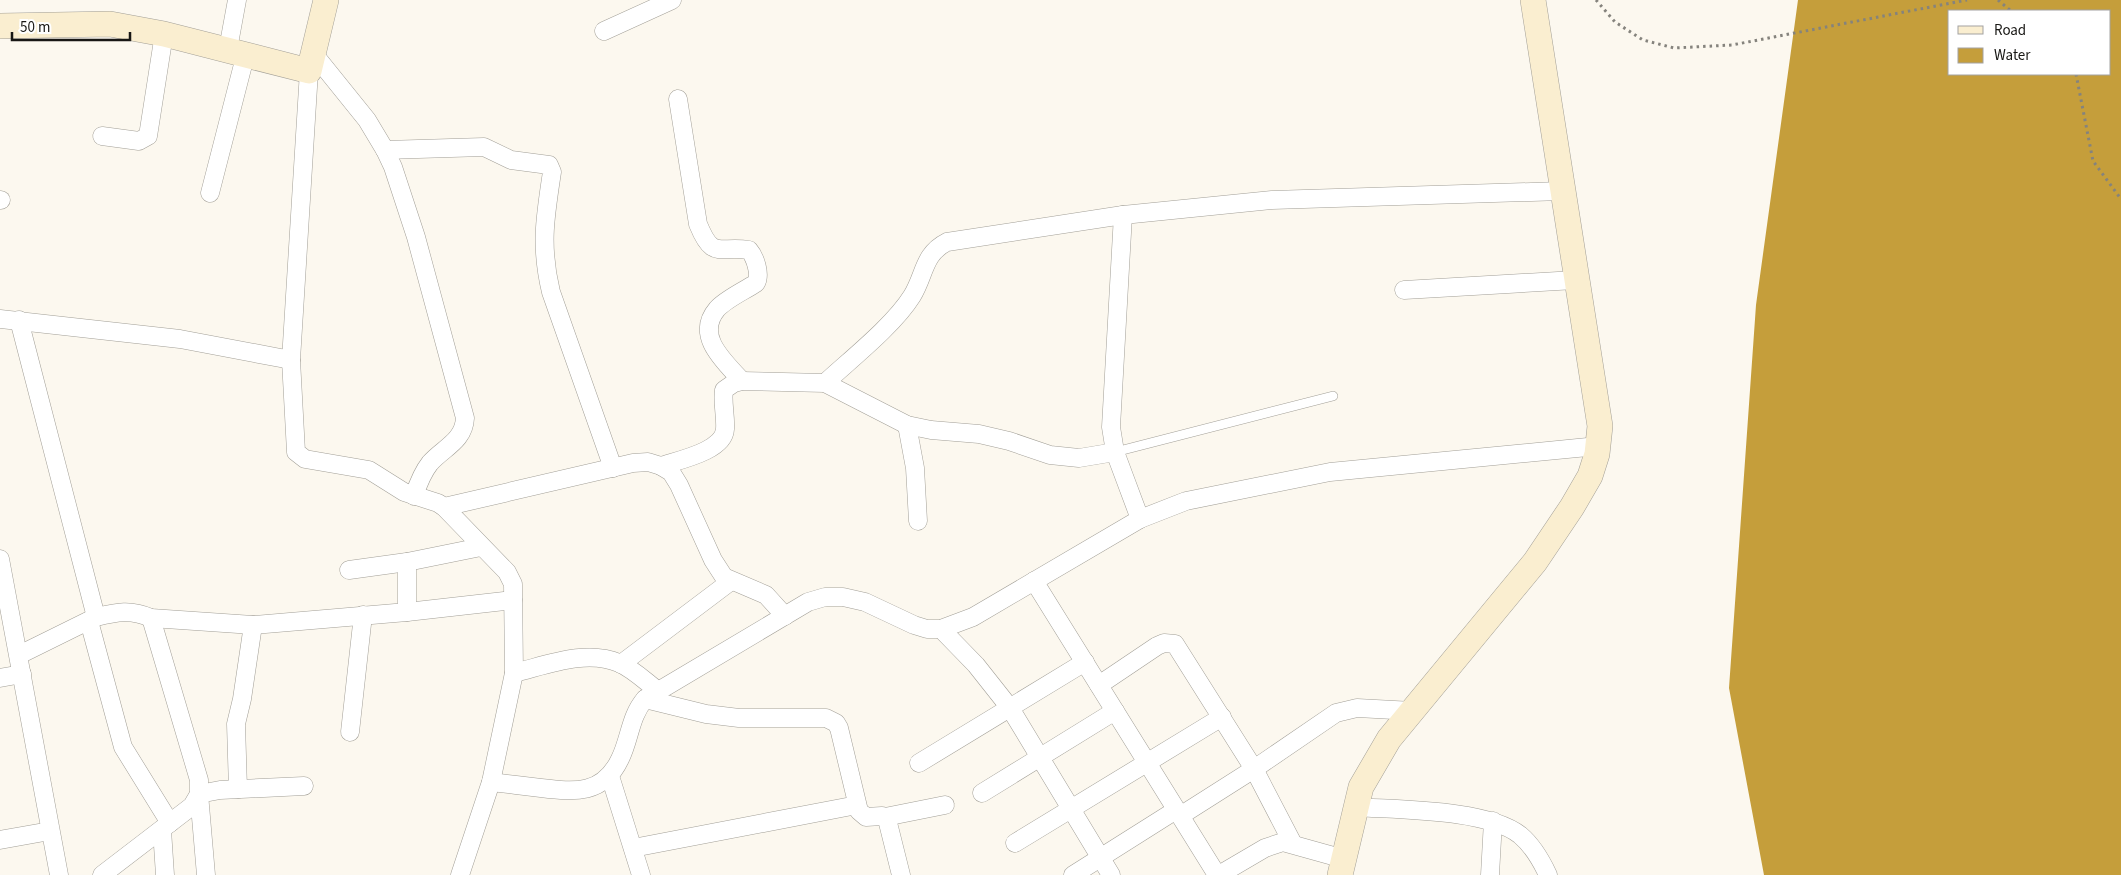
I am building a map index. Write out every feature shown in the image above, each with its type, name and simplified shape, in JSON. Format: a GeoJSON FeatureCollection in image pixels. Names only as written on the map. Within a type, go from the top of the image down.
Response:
{"type":"FeatureCollection","features":[{"type":"Feature","properties":{"kind":"street"},"geometry":{"type":"LineString","coordinates":[[210,193],[237,51],[238,0]]}},
{"type":"Feature","properties":{"kind":"street"},"geometry":{"type":"LineString","coordinates":[[326,0],[311,62],[291,360],[296,452],[305,459],[368,470],[414,496],[438,503],[482,547],[510,578],[513,584],[514,673],[491,782],[460,875]]}},
{"type":"Feature","properties":{"kind":"street"},"geometry":{"type":"LineString","coordinates":[[604,31],[672,0]]}},
{"type":"Feature","properties":{"kind":"street"},"geometry":{"type":"LineString","coordinates":[[1034,581],[1218,875],[1270,845],[1283,842],[1293,844],[1342,867],[1361,787],[1389,739],[1536,562],[1572,508],[1590,476],[1598,454],[1600,426],[1575,280],[1533,0]]}},
{"type":"Feature","properties":{"kind":"street"},"geometry":{"type":"LineString","coordinates":[[0,26],[110,24],[237,51],[311,62],[367,120],[385,150],[402,190],[465,418],[465,427],[456,441],[431,462],[425,470],[414,496]]}},
{"type":"Feature","properties":{"kind":"street"},"geometry":{"type":"LineString","coordinates":[[102,136],[139,140],[148,136],[164,34]]}},
{"type":"Feature","properties":{"kind":"street"},"geometry":{"type":"LineString","coordinates":[[678,99],[698,224],[703,237],[708,245],[715,249],[749,250],[757,270],[758,280],[756,283],[718,308],[711,319],[708,329],[710,341],[717,353],[742,381]]}},
{"type":"Feature","properties":{"kind":"street"},"geometry":{"type":"LineString","coordinates":[[385,150],[484,147],[507,159],[549,165],[552,172],[544,226],[547,273],[613,468]]}},
{"type":"Feature","properties":{"kind":"street"},"geometry":{"type":"LineString","coordinates":[[825,384],[903,309],[913,296],[928,259],[936,248],[960,239],[1123,214],[1272,200],[1562,191]]}},
{"type":"Feature","properties":{"kind":"street"},"geometry":{"type":"LineString","coordinates":[[1123,214],[1110,415],[1116,452],[1140,519]]}},
{"type":"Feature","properties":{"kind":"street"},"geometry":{"type":"LineString","coordinates":[[1404,290],[1575,280]]}},
{"type":"Feature","properties":{"kind":"street"},"geometry":{"type":"LineString","coordinates":[[0,319],[180,339],[291,360]]}},
{"type":"Feature","properties":{"kind":"street"},"geometry":{"type":"LineString","coordinates":[[19,320],[123,747],[166,826],[165,875]]}},
{"type":"Feature","properties":{"kind":"street"},"geometry":{"type":"LineString","coordinates":[[661,466],[706,450],[721,441],[725,429],[724,390],[734,383],[742,381],[825,384],[907,426],[980,434],[1065,458],[1091,457],[1116,452]]}},
{"type":"Feature","properties":{"kind":"street"},"geometry":{"type":"LineString","coordinates":[[907,426],[915,468],[918,521]]}},
{"type":"Feature","properties":{"kind":"street"},"geometry":{"type":"LineString","coordinates":[[491,782],[572,792],[587,789],[601,783],[610,776],[621,758],[638,707],[651,694],[808,602],[825,597],[844,597],[865,602],[914,625],[927,629],[941,629],[973,617],[1140,519],[1186,501],[1330,472],[1598,446]]}},
{"type":"Feature","properties":{"kind":"street"},"geometry":{"type":"LineString","coordinates":[[444,508],[613,468],[648,462],[661,466],[671,472],[679,485],[713,560],[724,577],[730,582],[756,589],[766,595],[785,616]]}},
{"type":"Feature","properties":{"kind":"street"},"geometry":{"type":"LineString","coordinates":[[349,570],[407,562],[482,547]]}},
{"type":"Feature","properties":{"kind":"street"},"geometry":{"type":"LineString","coordinates":[[0,559],[59,875]]}},
{"type":"Feature","properties":{"kind":"street"},"geometry":{"type":"LineString","coordinates":[[407,562],[408,612]]}},
{"type":"Feature","properties":{"kind":"street"},"geometry":{"type":"LineString","coordinates":[[621,664],[730,582]]}},
{"type":"Feature","properties":{"kind":"street"},"geometry":{"type":"LineString","coordinates":[[19,655],[92,619],[128,611],[151,618],[252,625],[408,612],[514,600]]}},
{"type":"Feature","properties":{"kind":"street"},"geometry":{"type":"LineString","coordinates":[[350,732],[363,615]]}},
{"type":"Feature","properties":{"kind":"street"},"geometry":{"type":"LineString","coordinates":[[151,618],[199,780],[206,875]]}},
{"type":"Feature","properties":{"kind":"street"},"geometry":{"type":"LineString","coordinates":[[238,789],[236,724],[242,699],[252,625]]}},
{"type":"Feature","properties":{"kind":"street"},"geometry":{"type":"LineString","coordinates":[[941,629],[976,665],[1010,708],[1111,875]]}},
{"type":"Feature","properties":{"kind":"street"},"geometry":{"type":"LineString","coordinates":[[1099,684],[1157,646],[1170,642],[1175,644],[1180,649],[1254,769],[1293,844]]}},
{"type":"Feature","properties":{"kind":"street"},"geometry":{"type":"LineString","coordinates":[[514,673],[586,658],[603,658],[621,664],[651,694],[706,714],[739,718],[826,718],[832,720],[839,728],[857,805],[862,816],[885,817],[946,805]]}},
{"type":"Feature","properties":{"kind":"street"},"geometry":{"type":"LineString","coordinates":[[919,764],[1084,662]]}},
{"type":"Feature","properties":{"kind":"street"},"geometry":{"type":"LineString","coordinates":[[0,678],[22,674]]}},
{"type":"Feature","properties":{"kind":"street"},"geometry":{"type":"LineString","coordinates":[[1073,875],[1100,857],[1254,769],[1325,719],[1346,709],[1357,708],[1413,711]]}},
{"type":"Feature","properties":{"kind":"street"},"geometry":{"type":"LineString","coordinates":[[982,793],[1115,711]]}},
{"type":"Feature","properties":{"kind":"street"},"geometry":{"type":"LineString","coordinates":[[1015,843],[1222,716]]}},
{"type":"Feature","properties":{"kind":"street"},"geometry":{"type":"LineString","coordinates":[[610,776],[641,875]]}},
{"type":"Feature","properties":{"kind":"street"},"geometry":{"type":"LineString","coordinates":[[102,875],[192,806],[199,794],[220,790],[304,786]]}},
{"type":"Feature","properties":{"kind":"street"},"geometry":{"type":"LineString","coordinates":[[633,848],[857,805]]}},
{"type":"Feature","properties":{"kind":"street"},"geometry":{"type":"LineString","coordinates":[[1355,807],[1467,816],[1504,825],[1531,846],[1548,875]]}},
{"type":"Feature","properties":{"kind":"street"},"geometry":{"type":"LineString","coordinates":[[885,817],[901,875]]}},
{"type":"Feature","properties":{"kind":"street"},"geometry":{"type":"LineString","coordinates":[[1490,875],[1492,821]]}},
{"type":"Feature","properties":{"kind":"street"},"geometry":{"type":"LineString","coordinates":[[0,840],[50,831]]}},
{"type":"Feature","properties":{"kind":"lane"},"geometry":{"type":"LineString","coordinates":[[1116,452],[1334,396]]}},
{"type":"Feature","properties":{"kind":"path"},"geometry":{"type":"LineString","coordinates":[[1596,0],[1615,22],[1643,40],[1674,48],[1732,45],[1967,0]]}},
{"type":"Feature","properties":{"kind":"path"},"geometry":{"type":"LineString","coordinates":[[1998,0],[2011,10]]}},
{"type":"Feature","properties":{"kind":"path"},"geometry":{"type":"LineString","coordinates":[[2076,75],[2092,161],[2121,199]]}},
{"type":"Feature","properties":{"kind":"water"},"geometry":{"type":"Polygon","coordinates":[[[1798,0],[2121,0],[2121,875],[1764,875],[1729,688],[1756,305],[1798,0]]]}}]}
